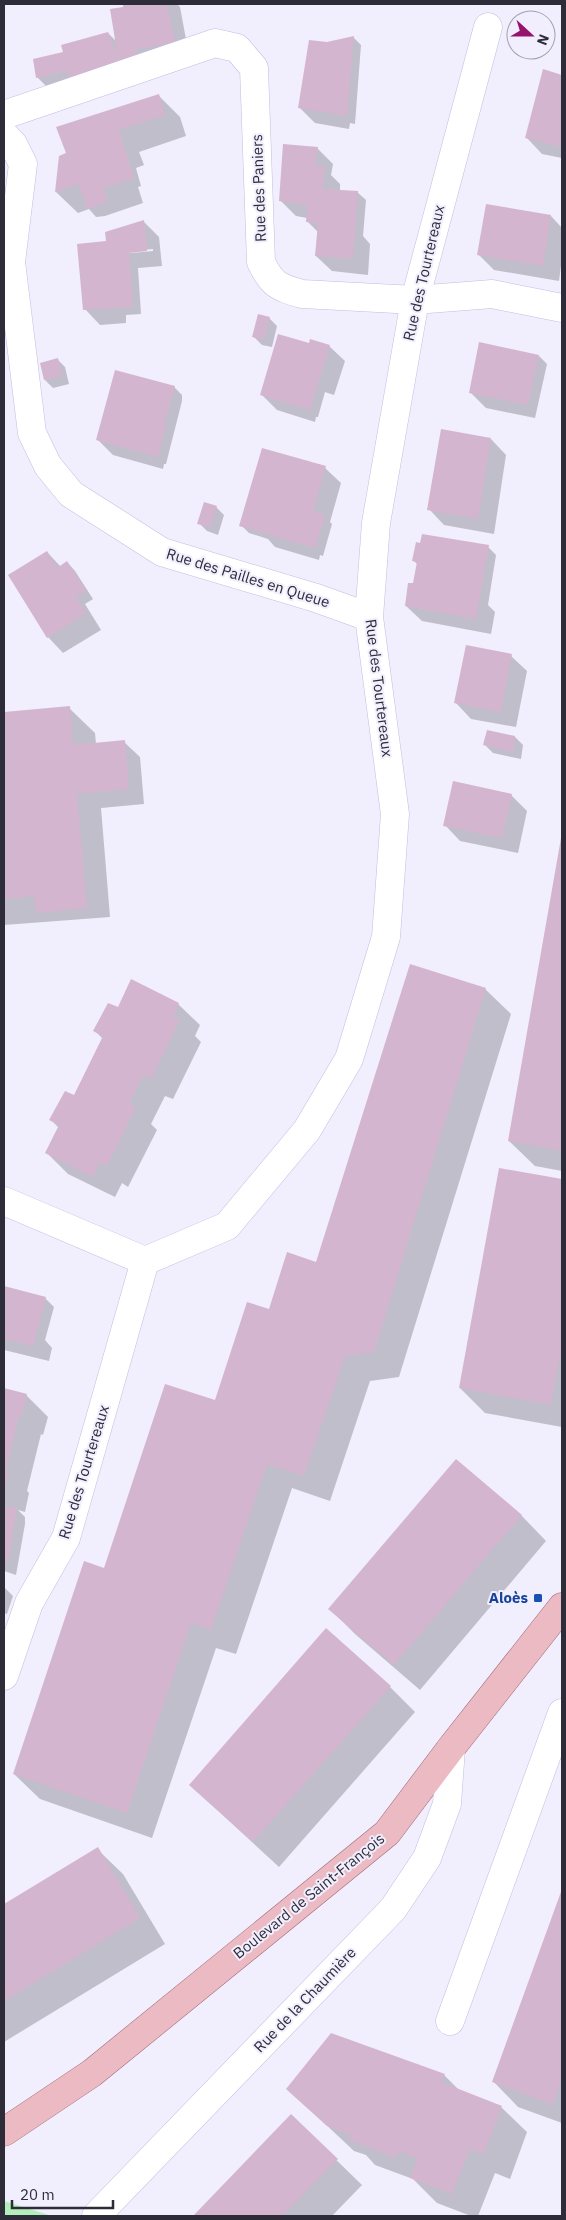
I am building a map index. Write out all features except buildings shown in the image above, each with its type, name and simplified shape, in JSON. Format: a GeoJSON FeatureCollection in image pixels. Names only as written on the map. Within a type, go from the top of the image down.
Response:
{"type":"FeatureCollection","features":[{"type":"Feature","properties":{"kind":"main road","name":"Boulevard de Saint-François"},"geometry":{"type":"LineString","coordinates":[[4,2132],[92,2073],[387,1833],[562,1607]]}},
{"type":"Feature","properties":{"kind":"street","name":"Rue des Tourtereaux"},"geometry":{"type":"LineString","coordinates":[[4,1676],[29,1603],[66,1538],[145,1261],[227,1226],[307,1130],[349,1059],[386,937],[395,814],[369,617],[376,522],[415,300],[488,27]]}},
{"type":"Feature","properties":{"kind":"street","name":"Rue des Paniers"},"geometry":{"type":"LineString","coordinates":[[4,115],[215,43],[237,48],[254,68],[261,262],[269,279],[285,289],[302,294],[415,300],[492,294],[562,308]]}},
{"type":"Feature","properties":{"kind":"street","name":"Rue des Pailles en Queue"},"geometry":{"type":"LineString","coordinates":[[4,135],[13,144],[22,164],[11,262],[32,433],[48,466],[71,494],[162,552],[316,598],[369,617]]}},
{"type":"Feature","properties":{"kind":"street"},"geometry":{"type":"LineString","coordinates":[[4,1201],[145,1261]]}},
{"type":"Feature","properties":{"kind":"street"},"geometry":{"type":"LineString","coordinates":[[450,2021],[562,1713]]}},
{"type":"Feature","properties":{"kind":"street","name":"Rue de la Chaumière"},"geometry":{"type":"LineString","coordinates":[[96,2216],[393,1909],[427,1858],[447,1804],[451,1748]]}},
{"type":"Feature","properties":{"kind":"green space"},"geometry":{"type":"Polygon","coordinates":[[[4,2201],[52,2216],[4,2216],[4,2201]]]}},
{"type":"Feature","properties":{"kind":"place","name":"Aloès"},"geometry":{"type":"Point","coordinates":[538,1598]}}]}
